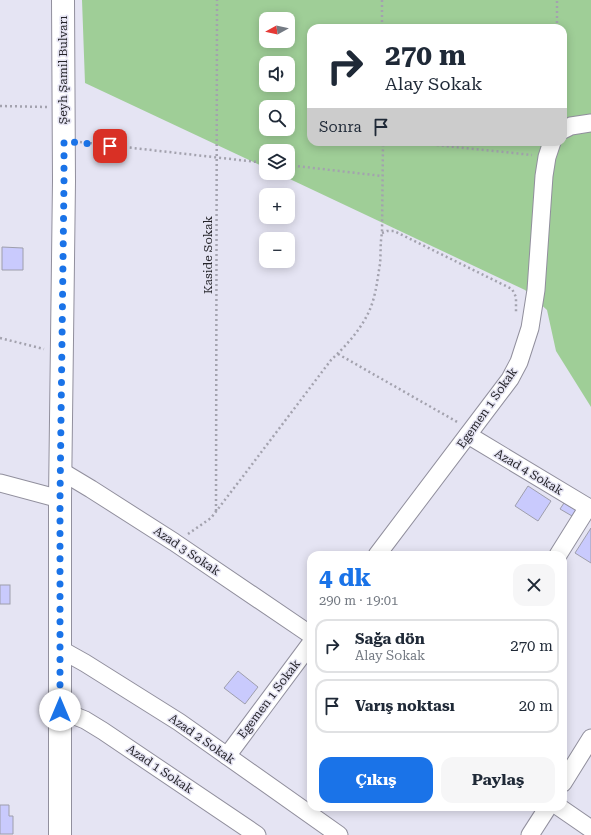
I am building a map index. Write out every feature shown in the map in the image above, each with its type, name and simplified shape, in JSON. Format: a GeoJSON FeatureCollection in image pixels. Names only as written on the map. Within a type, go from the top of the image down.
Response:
{"type":"FeatureCollection","features":[{"type":"Feature","properties":{"kind":"main road","name":"Şeyh Şamil Bulvarı"},"geometry":{"type":"LineString","coordinates":[[60,835],[60,499],[64,181],[63,0]]}},
{"type":"Feature","properties":{"kind":"street"},"geometry":{"type":"LineString","coordinates":[[567,128],[591,123]]}},
{"type":"Feature","properties":{"kind":"street","name":"Egemen 1 Sokak"},"geometry":{"type":"LineString","coordinates":[[380,551],[510,379],[519,362],[530,328],[536,290],[544,176],[550,149]]}},
{"type":"Feature","properties":{"kind":"street","name":"Azad 4 Sokak"},"geometry":{"type":"LineString","coordinates":[[469,433],[590,508]]}},
{"type":"Feature","properties":{"kind":"street","name":"Azad 3 Sokak"},"geometry":{"type":"LineString","coordinates":[[61,471],[174,542],[307,632]]}},
{"type":"Feature","properties":{"kind":"street"},"geometry":{"type":"LineString","coordinates":[[0,483],[60,499]]}},
{"type":"Feature","properties":{"kind":"street"},"geometry":{"type":"LineString","coordinates":[[561,551],[590,508]]}},
{"type":"Feature","properties":{"kind":"street","name":"Egemen 1 Sokak"},"geometry":{"type":"LineString","coordinates":[[226,756],[307,648]]}},
{"type":"Feature","properties":{"kind":"street","name":"Azad 2 Sokak"},"geometry":{"type":"LineString","coordinates":[[60,649],[179,722],[339,835]]}},
{"type":"Feature","properties":{"kind":"street","name":"Azad 1 Sokak"},"geometry":{"type":"LineString","coordinates":[[60,710],[85,720],[103,731],[257,835]]}},
{"type":"Feature","properties":{"kind":"street"},"geometry":{"type":"LineString","coordinates":[[567,777],[591,738]]}},
{"type":"Feature","properties":{"kind":"street"},"geometry":{"type":"LineString","coordinates":[[530,835],[545,811]]}},
{"type":"Feature","properties":{"kind":"street"},"geometry":{"type":"LineString","coordinates":[[565,811],[591,829]]}},
{"type":"Feature","properties":{"kind":"path","name":"Kaside Sokak"},"geometry":{"type":"LineString","coordinates":[[216,0],[216,511]]}},
{"type":"Feature","properties":{"kind":"path"},"geometry":{"type":"LineString","coordinates":[[382,0],[382,24]]}},
{"type":"Feature","properties":{"kind":"path"},"geometry":{"type":"LineString","coordinates":[[557,0],[557,24]]}},
{"type":"Feature","properties":{"kind":"path"},"geometry":{"type":"LineString","coordinates":[[0,106],[64,107]]}},
{"type":"Feature","properties":{"kind":"path"},"geometry":{"type":"LineString","coordinates":[[64,141],[259,162]]}},
{"type":"Feature","properties":{"kind":"path"},"geometry":{"type":"LineString","coordinates":[[174,542],[187,536],[211,518],[331,360],[353,336],[368,314],[374,298],[380,259],[382,233],[383,146]]}},
{"type":"Feature","properties":{"kind":"path"},"geometry":{"type":"LineString","coordinates":[[489,146],[550,149]]}},
{"type":"Feature","properties":{"kind":"path"},"geometry":{"type":"LineString","coordinates":[[295,166],[382,176]]}},
{"type":"Feature","properties":{"kind":"path"},"geometry":{"type":"LineString","coordinates":[[382,233],[394,231],[512,289],[516,297],[516,318]]}},
{"type":"Feature","properties":{"kind":"path"},"geometry":{"type":"LineString","coordinates":[[0,338],[62,354]]}},
{"type":"Feature","properties":{"kind":"path"},"geometry":{"type":"LineString","coordinates":[[338,354],[469,433]]}},
{"type":"Feature","properties":{"kind":"green space"},"geometry":{"type":"Polygon","coordinates":[[[82,0],[591,0],[591,407],[556,351],[547,310],[525,290],[292,180],[295,180],[295,144],[259,144],[259,165],[85,83],[82,0]]]}},
{"type":"Feature","properties":{"kind":"building"},"geometry":{"type":"Polygon","coordinates":[[[2,247],[23,248],[23,270],[2,270],[2,247]]]}},
{"type":"Feature","properties":{"kind":"building"},"geometry":{"type":"Polygon","coordinates":[[[528,486],[551,501],[538,521],[515,506],[528,486]]]}},
{"type":"Feature","properties":{"kind":"building"},"geometry":{"type":"Polygon","coordinates":[[[564,503],[576,510],[572,516],[560,509],[564,503]]]}},
{"type":"Feature","properties":{"kind":"building"},"geometry":{"type":"Polygon","coordinates":[[[591,528],[591,563],[575,553],[591,528]]]}},
{"type":"Feature","properties":{"kind":"building"},"geometry":{"type":"Polygon","coordinates":[[[0,585],[10,585],[10,604],[0,604],[0,585]]]}},
{"type":"Feature","properties":{"kind":"building"},"geometry":{"type":"Polygon","coordinates":[[[238,671],[258,687],[245,704],[224,688],[238,671]]]}},
{"type":"Feature","properties":{"kind":"building"},"geometry":{"type":"Polygon","coordinates":[[[0,805],[9,805],[9,816],[13,816],[13,834],[0,834],[0,805]]]}},
{"type":"Feature","properties":{"kind":"route"},"geometry":{"type":"LineString","coordinates":[[60,710],[60,499],[64,141],[110,146]]}}]}
